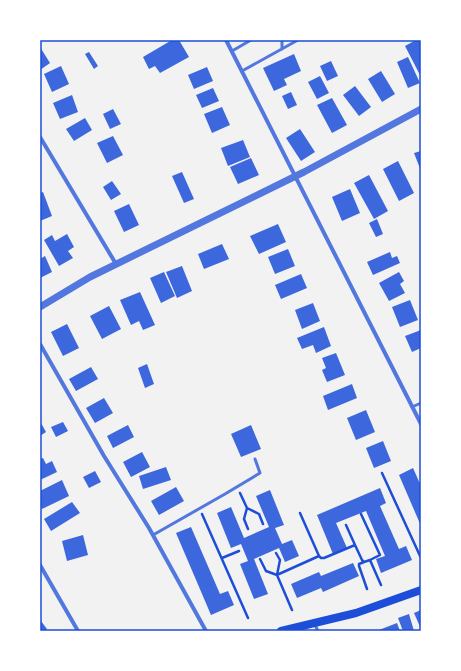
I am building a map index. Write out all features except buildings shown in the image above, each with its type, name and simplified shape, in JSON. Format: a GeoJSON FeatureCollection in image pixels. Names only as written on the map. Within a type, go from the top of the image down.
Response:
{"type":"FeatureCollection","features":[{"type":"Feature","properties":{"kind":"main road"},"geometry":{"type":"LineString","coordinates":[[280,631],[316,627],[421,590]]}},
{"type":"Feature","properties":{"kind":"street"},"geometry":{"type":"LineString","coordinates":[[226,40],[294,177],[421,424]]}},
{"type":"Feature","properties":{"kind":"street"},"geometry":{"type":"LineString","coordinates":[[40,306],[154,245],[294,177],[421,109]]}},
{"type":"Feature","properties":{"kind":"street"},"geometry":{"type":"LineString","coordinates":[[40,137],[116,265]]}},
{"type":"Feature","properties":{"kind":"street"},"geometry":{"type":"LineString","coordinates":[[40,344],[104,456],[153,535],[206,631]]}},
{"type":"Feature","properties":{"kind":"street"},"geometry":{"type":"LineString","coordinates":[[40,565],[78,631]]}},
{"type":"Feature","properties":{"kind":"lane"},"geometry":{"type":"LineString","coordinates":[[232,51],[251,40]]}},
{"type":"Feature","properties":{"kind":"lane"},"geometry":{"type":"LineString","coordinates":[[282,40],[282,49]]}},
{"type":"Feature","properties":{"kind":"lane"},"geometry":{"type":"LineString","coordinates":[[242,71],[298,40]]}},
{"type":"Feature","properties":{"kind":"lane"},"geometry":{"type":"LineString","coordinates":[[412,407],[421,403]]}},
{"type":"Feature","properties":{"kind":"lane"},"geometry":{"type":"LineString","coordinates":[[153,535],[260,473],[255,459]]}},
{"type":"Feature","properties":{"kind":"path"},"geometry":{"type":"LineString","coordinates":[[382,473],[421,558]]}},
{"type":"Feature","properties":{"kind":"path"},"geometry":{"type":"LineString","coordinates":[[240,492],[247,508],[244,519],[248,529]]}},
{"type":"Feature","properties":{"kind":"path"},"geometry":{"type":"LineString","coordinates":[[247,508],[259,514],[263,524]]}},
{"type":"Feature","properties":{"kind":"path"},"geometry":{"type":"LineString","coordinates":[[300,513],[319,556]]}},
{"type":"Feature","properties":{"kind":"path"},"geometry":{"type":"LineString","coordinates":[[202,514],[248,618]]}},
{"type":"Feature","properties":{"kind":"path"},"geometry":{"type":"LineString","coordinates":[[361,514],[380,555],[359,564],[367,589]]}},
{"type":"Feature","properties":{"kind":"path"},"geometry":{"type":"LineString","coordinates":[[346,525],[364,562]]}},
{"type":"Feature","properties":{"kind":"path"},"geometry":{"type":"LineString","coordinates":[[260,558],[266,570],[280,574],[319,556],[324,558],[355,545]]}},
{"type":"Feature","properties":{"kind":"path"},"geometry":{"type":"LineString","coordinates":[[222,558],[239,551]]}},
{"type":"Feature","properties":{"kind":"path"},"geometry":{"type":"LineString","coordinates":[[276,553],[280,560],[277,574],[292,610]]}},
{"type":"Feature","properties":{"kind":"path"},"geometry":{"type":"LineString","coordinates":[[370,560],[381,584]]}}]}
